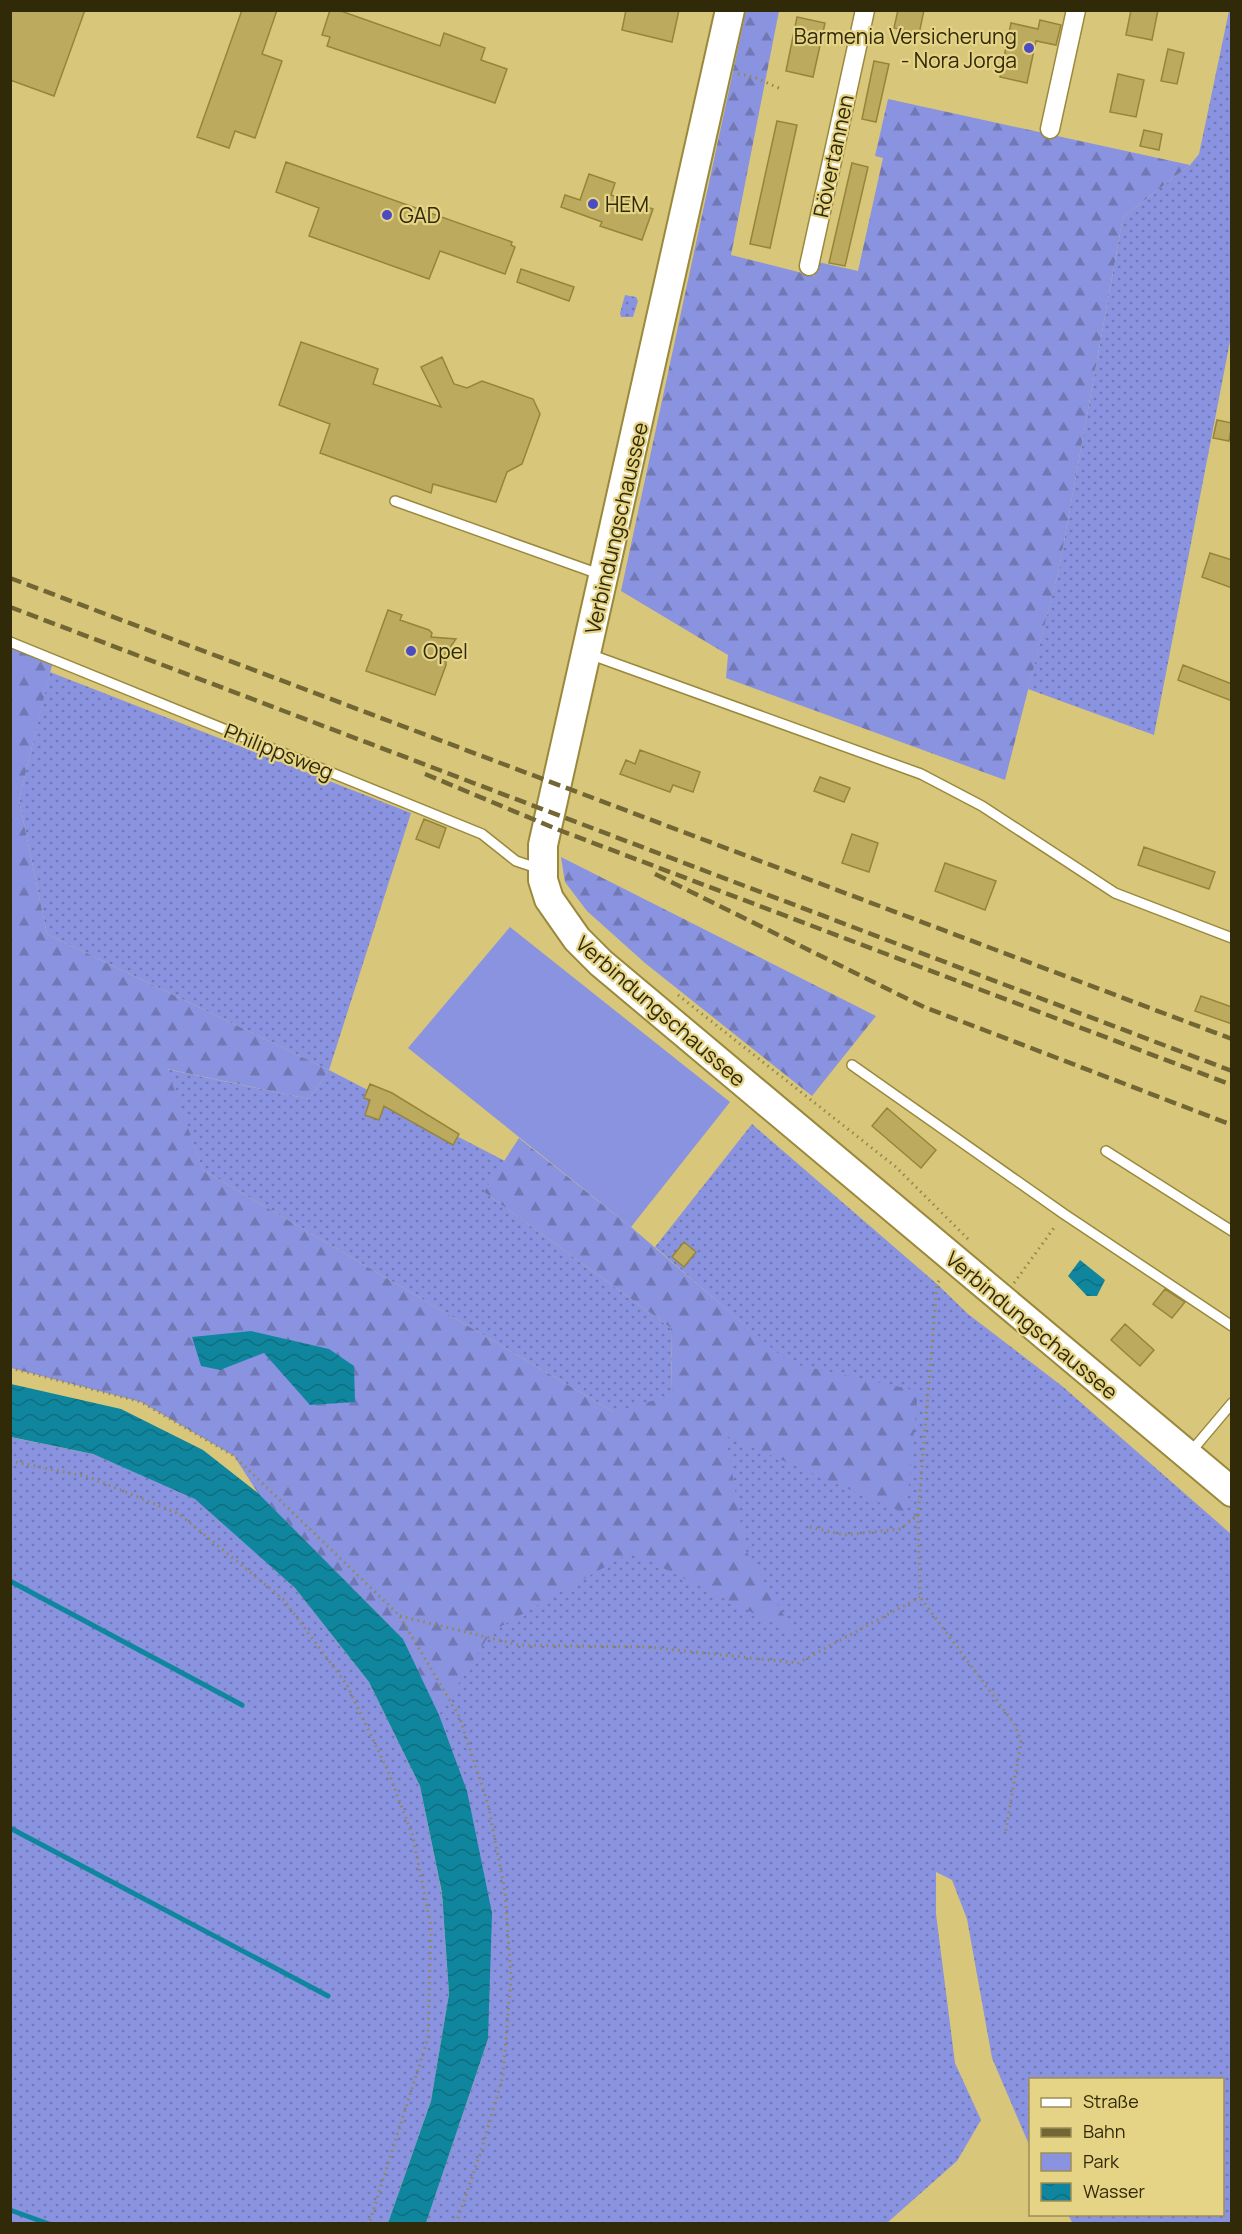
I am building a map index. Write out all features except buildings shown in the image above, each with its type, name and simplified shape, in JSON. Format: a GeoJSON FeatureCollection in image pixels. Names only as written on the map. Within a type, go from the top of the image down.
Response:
{"type":"FeatureCollection","features":[{"type":"Feature","properties":{"kind":"main road","name":"Verbindungschaussee"},"geometry":{"type":"LineString","coordinates":[[730,10],[606,576],[547,825],[542,870],[549,899],[560,918],[601,963],[964,1252],[1009,1285],[1188,1455],[1232,1492]]}},
{"type":"Feature","properties":{"kind":"street","name":"Rövertannen"},"geometry":{"type":"LineString","coordinates":[[809,266],[865,10]]}},
{"type":"Feature","properties":{"kind":"street"},"geometry":{"type":"LineString","coordinates":[[1050,129],[1076,10]]}},
{"type":"Feature","properties":{"kind":"lane"},"geometry":{"type":"LineString","coordinates":[[395,501],[606,576]]}},
{"type":"Feature","properties":{"kind":"lane","name":"Philippsweg"},"geometry":{"type":"LineString","coordinates":[[10,642],[482,834],[516,861],[542,870]]}},
{"type":"Feature","properties":{"kind":"lane"},"geometry":{"type":"LineString","coordinates":[[588,654],[921,774],[982,806],[1115,893],[1232,938]]}},
{"type":"Feature","properties":{"kind":"lane"},"geometry":{"type":"LineString","coordinates":[[852,1065],[1064,1214],[1232,1326]]}},
{"type":"Feature","properties":{"kind":"lane"},"geometry":{"type":"LineString","coordinates":[[1106,1151],[1232,1231]]}},
{"type":"Feature","properties":{"kind":"lane"},"geometry":{"type":"LineString","coordinates":[[1188,1455],[1232,1403]]}},
{"type":"Feature","properties":{"kind":"path"},"geometry":{"type":"LineString","coordinates":[[736,73],[754,76],[781,90]]}},
{"type":"Feature","properties":{"kind":"path"},"geometry":{"type":"LineString","coordinates":[[677,994],[896,1167],[964,1252],[938,1284],[918,1515],[920,1597],[1015,1725],[1022,1742],[1005,1835]]}},
{"type":"Feature","properties":{"kind":"path"},"geometry":{"type":"LineString","coordinates":[[1009,1285],[1064,1214]]}},
{"type":"Feature","properties":{"kind":"path"},"geometry":{"type":"LineString","coordinates":[[10,1368],[141,1402],[234,1456],[399,1615],[459,1716],[488,1804],[505,1892],[511,1978],[503,2075],[483,2145],[456,2223]]}},
{"type":"Feature","properties":{"kind":"path"},"geometry":{"type":"LineString","coordinates":[[10,1461],[89,1477],[179,1514],[283,1599],[347,1685],[388,1771],[413,1838],[430,1927],[428,2038],[369,2223]]}},
{"type":"Feature","properties":{"kind":"path"},"geometry":{"type":"LineString","coordinates":[[810,1527],[844,1535],[900,1530],[918,1515]]}},
{"type":"Feature","properties":{"kind":"path"},"geometry":{"type":"LineString","coordinates":[[399,1615],[519,1646],[648,1647],[798,1663],[920,1597]]}},
{"type":"Feature","properties":{"kind":"green space"},"geometry":{"type":"Polygon","coordinates":[[[746,11],[779,11],[731,255],[814,276],[818,262],[858,271],[883,158],[875,156],[888,99],[1190,165],[1123,217],[1059,569],[1005,780],[726,678],[728,655],[621,591],[746,11]]]}},
{"type":"Feature","properties":{"kind":"green space"},"geometry":{"type":"Polygon","coordinates":[[[1229,11],[1231,11],[1231,336],[1154,735],[1028,689],[1059,569],[1123,217],[1190,165],[1199,154],[1229,11]]]}},
{"type":"Feature","properties":{"kind":"green space"},"geometry":{"type":"Polygon","coordinates":[[[625,295],[636,297],[638,301],[633,317],[621,317],[625,295]]]}},
{"type":"Feature","properties":{"kind":"green space"},"geometry":{"type":"Polygon","coordinates":[[[10,642],[53,661],[19,800],[47,934],[329,1070],[309,1099],[167,1069],[203,1170],[614,1412],[672,1395],[671,1328],[484,1192],[519,1138],[631,1227],[789,1363],[918,1391],[906,1514],[726,1436],[745,1549],[795,1634],[631,1552],[491,1632],[439,1715],[403,1639],[258,1493],[234,1456],[141,1402],[11,1368],[10,642]]]}},
{"type":"Feature","properties":{"kind":"green space"},"geometry":{"type":"Polygon","coordinates":[[[50,672],[411,813],[329,1070],[47,934],[19,800],[50,672]]]}},
{"type":"Feature","properties":{"kind":"green space"},"geometry":{"type":"Polygon","coordinates":[[[561,857],[876,1016],[812,1096],[645,963],[587,911],[565,882],[561,857]]]}},
{"type":"Feature","properties":{"kind":"green space"},"geometry":{"type":"Polygon","coordinates":[[[510,927],[730,1102],[631,1227],[408,1048],[510,927]]]}},
{"type":"Feature","properties":{"kind":"green space"},"geometry":{"type":"Polygon","coordinates":[[[166,1069],[309,1099],[329,1070],[505,1161],[484,1192],[671,1328],[672,1395],[788,1363],[655,1247],[752,1124],[937,1284],[968,1314],[1062,1386],[1231,1534],[1231,2223],[1072,2222],[1069,2216],[1224,2216],[1224,2078],[1029,2078],[1029,2145],[992,2058],[967,1919],[952,1880],[936,1872],[936,1914],[955,2063],[981,2120],[957,2161],[887,2223],[426,2223],[488,2039],[403,1639],[258,1493],[614,1412],[203,1170],[166,1069]]]}},
{"type":"Feature","properties":{"kind":"green space"},"geometry":{"type":"Polygon","coordinates":[[[10,1437],[93,1454],[195,1498],[295,1588],[369,1682],[420,1786],[442,1894],[449,1994],[431,2101],[388,2223],[11,2223],[10,1437]]]}},
{"type":"Feature","properties":{"kind":"water"},"geometry":{"type":"Polygon","coordinates":[[[1080,1260],[1105,1280],[1097,1296],[1087,1296],[1068,1276],[1080,1260]]]}},
{"type":"Feature","properties":{"kind":"water"},"geometry":{"type":"Polygon","coordinates":[[[251,1331],[329,1349],[354,1366],[355,1402],[310,1405],[264,1353],[220,1370],[201,1366],[192,1337],[251,1331]]]}},
{"type":"Feature","properties":{"kind":"water"},"geometry":{"type":"Polygon","coordinates":[[[11,1384],[121,1409],[203,1450],[258,1493],[403,1639],[439,1715],[467,1791],[492,1913],[488,2039],[426,2223],[388,2223],[431,2101],[449,1994],[442,1893],[420,1786],[369,1682],[295,1588],[195,1499],[93,1454],[11,1437],[11,1384]]]}},
{"type":"Feature","properties":{"kind":"waterway"},"geometry":{"type":"LineString","coordinates":[[10,1581],[242,1705]]}},
{"type":"Feature","properties":{"kind":"waterway"},"geometry":{"type":"LineString","coordinates":[[10,1828],[328,1996]]}},
{"type":"Feature","properties":{"kind":"waterway"},"geometry":{"type":"LineString","coordinates":[[10,2210],[49,2224]]}},
{"type":"Feature","properties":{"kind":"railway"},"geometry":{"type":"LineString","coordinates":[[10,578],[1232,1039]]}},
{"type":"Feature","properties":{"kind":"railway"},"geometry":{"type":"LineString","coordinates":[[10,607],[1232,1071]]}},
{"type":"Feature","properties":{"kind":"railway"},"geometry":{"type":"LineString","coordinates":[[425,774],[559,830],[1232,1085]]}},
{"type":"Feature","properties":{"kind":"railway"},"geometry":{"type":"LineString","coordinates":[[655,874],[924,1007],[1232,1125]]}},
{"type":"Feature","properties":{"kind":"place","name":"Barmenia Versicherung - Nora Jorga"},"geometry":{"type":"Point","coordinates":[1029,48]}},
{"type":"Feature","properties":{"kind":"place","name":"HEM"},"geometry":{"type":"Point","coordinates":[593,204]}},
{"type":"Feature","properties":{"kind":"place","name":"GAD"},"geometry":{"type":"Point","coordinates":[387,215]}},
{"type":"Feature","properties":{"kind":"place","name":"Opel"},"geometry":{"type":"Point","coordinates":[411,651]}}]}
